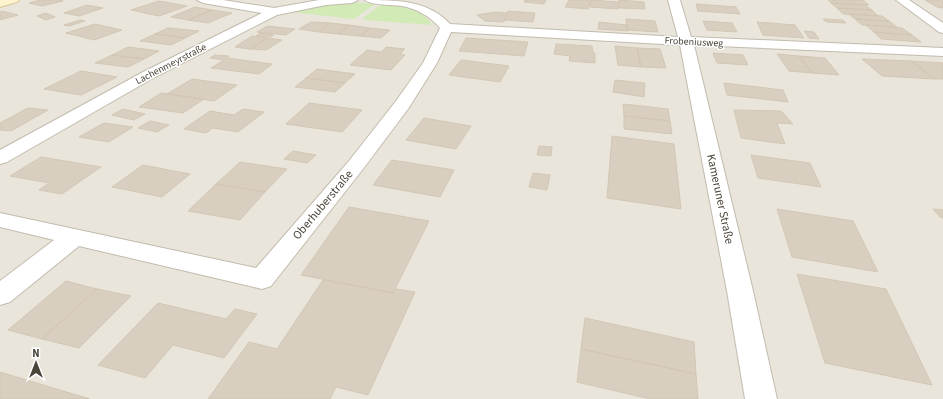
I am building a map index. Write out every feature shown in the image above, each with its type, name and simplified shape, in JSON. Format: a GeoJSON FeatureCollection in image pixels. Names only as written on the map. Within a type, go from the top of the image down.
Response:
{"type":"FeatureCollection","features":[{"type":"Feature","properties":{"kind":"street"},"geometry":{"type":"LineString","coordinates":[[0,4],[13,0]]}},
{"type":"Feature","properties":{"kind":"street"},"geometry":{"type":"LineString","coordinates":[[203,0],[274,12]]}},
{"type":"Feature","properties":{"kind":"street","name":"Lachenmeyrstraße"},"geometry":{"type":"LineString","coordinates":[[0,158],[150,74],[274,12],[326,2],[352,0]]}},
{"type":"Feature","properties":{"kind":"street"},"geometry":{"type":"LineString","coordinates":[[370,0],[384,0],[410,5],[426,11],[440,19],[446,28]]}},
{"type":"Feature","properties":{"kind":"street","name":"Kameruner Straße"},"geometry":{"type":"LineString","coordinates":[[674,0],[686,41],[740,291],[761,399]]}},
{"type":"Feature","properties":{"kind":"street"},"geometry":{"type":"LineString","coordinates":[[902,0],[943,29]]}},
{"type":"Feature","properties":{"kind":"street","name":"Frobeniusweg"},"geometry":{"type":"LineString","coordinates":[[446,28],[686,41],[943,52]]}},
{"type":"Feature","properties":{"kind":"street","name":"Oberhuberstraße"},"geometry":{"type":"LineString","coordinates":[[75,237],[262,279],[356,165],[402,105],[430,63],[446,28]]}},
{"type":"Feature","properties":{"kind":"street"},"geometry":{"type":"LineString","coordinates":[[0,220],[75,237]]}},
{"type":"Feature","properties":{"kind":"street"},"geometry":{"type":"LineString","coordinates":[[0,295],[75,237]]}},
{"type":"Feature","properties":{"kind":"shaded area"},"geometry":{"type":"Polygon","coordinates":[[[0,0],[943,0],[943,399],[0,399],[0,0]]]}},
{"type":"Feature","properties":{"kind":"green space"},"geometry":{"type":"Polygon","coordinates":[[[349,2],[375,4],[354,19],[291,12],[321,5],[349,2]]]}},
{"type":"Feature","properties":{"kind":"green space"},"geometry":{"type":"Polygon","coordinates":[[[386,4],[412,10],[424,16],[432,25],[365,20],[363,18],[379,6],[386,4]]]}},
{"type":"Feature","properties":{"kind":"building"},"geometry":{"type":"Polygon","coordinates":[[[40,0],[63,1],[42,6],[29,3],[40,0]]]}},
{"type":"Feature","properties":{"kind":"building"},"geometry":{"type":"Polygon","coordinates":[[[525,0],[546,0],[544,4],[524,2],[525,0]]]}},
{"type":"Feature","properties":{"kind":"building"},"geometry":{"type":"Polygon","coordinates":[[[569,0],[591,0],[588,9],[565,7],[569,0]]]}},
{"type":"Feature","properties":{"kind":"building"},"geometry":{"type":"Polygon","coordinates":[[[591,0],[619,2],[618,9],[590,7],[591,0]]]}},
{"type":"Feature","properties":{"kind":"building"},"geometry":{"type":"Polygon","coordinates":[[[619,0],[644,2],[645,9],[619,8],[619,0]]]}},
{"type":"Feature","properties":{"kind":"building"},"geometry":{"type":"Polygon","coordinates":[[[828,0],[863,0],[869,5],[831,3],[828,0]]]}},
{"type":"Feature","properties":{"kind":"building"},"geometry":{"type":"Polygon","coordinates":[[[925,0],[943,0],[943,8],[937,7],[925,0]]]}},
{"type":"Feature","properties":{"kind":"building"},"geometry":{"type":"Polygon","coordinates":[[[159,1],[187,6],[159,16],[131,10],[159,1]]]}},
{"type":"Feature","properties":{"kind":"building"},"geometry":{"type":"Polygon","coordinates":[[[831,3],[865,5],[872,10],[837,8],[831,3]]]}},
{"type":"Feature","properties":{"kind":"building"},"geometry":{"type":"Polygon","coordinates":[[[696,4],[736,7],[740,14],[698,11],[696,4]]]}},
{"type":"Feature","properties":{"kind":"building"},"geometry":{"type":"Polygon","coordinates":[[[87,5],[103,8],[79,16],[64,13],[87,5]]]}},
{"type":"Feature","properties":{"kind":"building"},"geometry":{"type":"Polygon","coordinates":[[[195,7],[212,10],[188,20],[171,17],[195,7]]]}},
{"type":"Feature","properties":{"kind":"building"},"geometry":{"type":"Polygon","coordinates":[[[837,8],[872,10],[878,16],[843,14],[837,8]]]}},
{"type":"Feature","properties":{"kind":"building"},"geometry":{"type":"Polygon","coordinates":[[[212,10],[232,13],[208,23],[188,20],[212,10]]]}},
{"type":"Feature","properties":{"kind":"building"},"geometry":{"type":"Polygon","coordinates":[[[2,11],[18,15],[0,20],[0,12],[2,11]]]}},
{"type":"Feature","properties":{"kind":"building"},"geometry":{"type":"Polygon","coordinates":[[[508,11],[535,13],[533,22],[505,20],[508,11]]]}},
{"type":"Feature","properties":{"kind":"building"},"geometry":{"type":"Polygon","coordinates":[[[495,12],[507,13],[504,22],[485,21],[477,15],[495,12]]]}},
{"type":"Feature","properties":{"kind":"building"},"geometry":{"type":"Polygon","coordinates":[[[46,13],[55,17],[46,20],[37,16],[46,13]]]}},
{"type":"Feature","properties":{"kind":"building"},"geometry":{"type":"Polygon","coordinates":[[[849,14],[882,16],[889,21],[855,19],[849,14]]]}},
{"type":"Feature","properties":{"kind":"building"},"geometry":{"type":"Polygon","coordinates":[[[626,19],[655,21],[658,32],[627,30],[626,19]]]}},
{"type":"Feature","properties":{"kind":"building"},"geometry":{"type":"Polygon","coordinates":[[[823,19],[843,20],[846,23],[826,22],[823,19]]]}},
{"type":"Feature","properties":{"kind":"building"},"geometry":{"type":"Polygon","coordinates":[[[855,19],[889,21],[897,27],[862,25],[855,19]]]}},
{"type":"Feature","properties":{"kind":"building"},"geometry":{"type":"Polygon","coordinates":[[[80,20],[85,21],[69,26],[64,25],[80,20]]]}},
{"type":"Feature","properties":{"kind":"building"},"geometry":{"type":"Polygon","coordinates":[[[703,21],[732,23],[737,32],[707,30],[703,21]]]}},
{"type":"Feature","properties":{"kind":"building"},"geometry":{"type":"Polygon","coordinates":[[[311,22],[330,23],[319,32],[299,29],[311,22]]]}},
{"type":"Feature","properties":{"kind":"building"},"geometry":{"type":"Polygon","coordinates":[[[599,22],[627,25],[628,31],[598,29],[599,22]]]}},
{"type":"Feature","properties":{"kind":"building"},"geometry":{"type":"Polygon","coordinates":[[[757,22],[795,25],[804,38],[763,35],[757,22]]]}},
{"type":"Feature","properties":{"kind":"building"},"geometry":{"type":"Polygon","coordinates":[[[330,23],[349,25],[338,34],[319,32],[330,23]]]}},
{"type":"Feature","properties":{"kind":"building"},"geometry":{"type":"Polygon","coordinates":[[[95,24],[122,30],[94,40],[66,33],[95,24]]]}},
{"type":"Feature","properties":{"kind":"building"},"geometry":{"type":"Polygon","coordinates":[[[349,25],[370,28],[360,36],[338,34],[349,25]]]}},
{"type":"Feature","properties":{"kind":"building"},"geometry":{"type":"Polygon","coordinates":[[[866,25],[902,28],[912,35],[874,32],[866,25]]]}},
{"type":"Feature","properties":{"kind":"building"},"geometry":{"type":"Polygon","coordinates":[[[267,26],[295,29],[286,35],[257,32],[267,26]]]}},
{"type":"Feature","properties":{"kind":"building"},"geometry":{"type":"Polygon","coordinates":[[[168,28],[199,31],[185,38],[155,34],[168,28]]]}},
{"type":"Feature","properties":{"kind":"building"},"geometry":{"type":"Polygon","coordinates":[[[370,28],[390,30],[381,38],[360,36],[370,28]]]}},
{"type":"Feature","properties":{"kind":"building"},"geometry":{"type":"Polygon","coordinates":[[[804,31],[814,32],[819,39],[809,38],[804,31]]]}},
{"type":"Feature","properties":{"kind":"building"},"geometry":{"type":"Polygon","coordinates":[[[874,32],[912,35],[921,42],[881,39],[874,32]]]}},
{"type":"Feature","properties":{"kind":"building"},"geometry":{"type":"Polygon","coordinates":[[[260,33],[274,35],[270,37],[256,36],[260,33]]]}},
{"type":"Feature","properties":{"kind":"building"},"geometry":{"type":"Polygon","coordinates":[[[155,34],[185,38],[171,45],[140,41],[155,34]]]}},
{"type":"Feature","properties":{"kind":"building"},"geometry":{"type":"Polygon","coordinates":[[[252,36],[267,38],[250,49],[235,47],[252,36]]]}},
{"type":"Feature","properties":{"kind":"building"},"geometry":{"type":"Polygon","coordinates":[[[267,38],[282,40],[266,50],[250,49],[267,38]]]}},
{"type":"Feature","properties":{"kind":"building"},"geometry":{"type":"Polygon","coordinates":[[[466,38],[528,42],[524,56],[459,51],[466,38]]]}},
{"type":"Feature","properties":{"kind":"building"},"geometry":{"type":"Polygon","coordinates":[[[556,44],[592,46],[593,53],[595,53],[595,63],[569,61],[570,56],[554,54],[556,44]]]}},
{"type":"Feature","properties":{"kind":"building"},"geometry":{"type":"Polygon","coordinates":[[[615,46],[637,48],[641,67],[618,65],[615,46]]]}},
{"type":"Feature","properties":{"kind":"building"},"geometry":{"type":"Polygon","coordinates":[[[128,47],[159,51],[144,59],[112,55],[128,47]]]}},
{"type":"Feature","properties":{"kind":"building"},"geometry":{"type":"Polygon","coordinates":[[[386,47],[405,49],[400,54],[405,55],[391,70],[350,65],[367,50],[381,52],[386,47]]]}},
{"type":"Feature","properties":{"kind":"building"},"geometry":{"type":"Polygon","coordinates":[[[637,48],[660,49],[666,68],[641,67],[637,48]]]}},
{"type":"Feature","properties":{"kind":"building"},"geometry":{"type":"Polygon","coordinates":[[[713,53],[743,55],[748,65],[717,63],[713,53]]]}},
{"type":"Feature","properties":{"kind":"building"},"geometry":{"type":"Polygon","coordinates":[[[777,54],[799,56],[812,73],[789,71],[777,54]]]}},
{"type":"Feature","properties":{"kind":"building"},"geometry":{"type":"Polygon","coordinates":[[[112,55],[144,59],[128,67],[95,63],[112,55]]]}},
{"type":"Feature","properties":{"kind":"building"},"geometry":{"type":"Polygon","coordinates":[[[215,55],[272,64],[259,74],[211,68],[224,60],[210,58],[215,55]]]}},
{"type":"Feature","properties":{"kind":"building"},"geometry":{"type":"Polygon","coordinates":[[[799,56],[825,58],[839,75],[812,73],[799,56]]]}},
{"type":"Feature","properties":{"kind":"building"},"geometry":{"type":"Polygon","coordinates":[[[862,59],[911,61],[935,79],[882,76],[862,59]]]}},
{"type":"Feature","properties":{"kind":"building"},"geometry":{"type":"Polygon","coordinates":[[[461,60],[509,66],[500,82],[449,75],[461,60]]]}},
{"type":"Feature","properties":{"kind":"building"},"geometry":{"type":"Polygon","coordinates":[[[911,61],[943,63],[943,79],[935,79],[911,61]]]}},
{"type":"Feature","properties":{"kind":"building"},"geometry":{"type":"Polygon","coordinates":[[[317,69],[355,74],[345,83],[306,78],[317,69]]]}},
{"type":"Feature","properties":{"kind":"building"},"geometry":{"type":"Polygon","coordinates":[[[81,71],[117,77],[81,95],[44,89],[81,71]]]}},
{"type":"Feature","properties":{"kind":"building"},"geometry":{"type":"Polygon","coordinates":[[[306,78],[345,83],[335,92],[295,87],[306,78]]]}},
{"type":"Feature","properties":{"kind":"building"},"geometry":{"type":"Polygon","coordinates":[[[192,79],[237,85],[214,101],[167,94],[192,79]]]}},
{"type":"Feature","properties":{"kind":"building"},"geometry":{"type":"Polygon","coordinates":[[[615,80],[645,83],[644,97],[613,92],[615,80]]]}},
{"type":"Feature","properties":{"kind":"building"},"geometry":{"type":"Polygon","coordinates":[[[724,83],[783,90],[788,102],[727,95],[724,83]]]}},
{"type":"Feature","properties":{"kind":"building"},"geometry":{"type":"Polygon","coordinates":[[[161,93],[204,99],[183,113],[139,107],[161,93]]]}},
{"type":"Feature","properties":{"kind":"building"},"geometry":{"type":"Polygon","coordinates":[[[309,103],[362,110],[342,132],[286,124],[309,103]]]}},
{"type":"Feature","properties":{"kind":"building"},"geometry":{"type":"Polygon","coordinates":[[[623,104],[668,109],[670,121],[624,116],[623,104]]]}},
{"type":"Feature","properties":{"kind":"building"},"geometry":{"type":"Polygon","coordinates":[[[28,108],[48,110],[11,131],[0,130],[0,123],[28,108]]]}},
{"type":"Feature","properties":{"kind":"building"},"geometry":{"type":"Polygon","coordinates":[[[123,109],[145,114],[134,120],[112,115],[123,109]]]}},
{"type":"Feature","properties":{"kind":"building"},"geometry":{"type":"Polygon","coordinates":[[[243,109],[264,112],[238,132],[213,128],[206,133],[184,129],[210,111],[234,115],[243,109]]]}},
{"type":"Feature","properties":{"kind":"building"},"geometry":{"type":"Polygon","coordinates":[[[734,110],[781,111],[793,124],[777,123],[785,144],[741,138],[734,110]]]}},
{"type":"Feature","properties":{"kind":"building"},"geometry":{"type":"Polygon","coordinates":[[[624,116],[670,121],[672,134],[624,129],[624,116]]]}},
{"type":"Feature","properties":{"kind":"building"},"geometry":{"type":"Polygon","coordinates":[[[424,118],[471,126],[456,149],[406,140],[424,118]]]}},
{"type":"Feature","properties":{"kind":"building"},"geometry":{"type":"Polygon","coordinates":[[[150,121],[169,125],[157,132],[138,128],[150,121]]]}},
{"type":"Feature","properties":{"kind":"building"},"geometry":{"type":"Polygon","coordinates":[[[104,123],[133,127],[109,142],[79,137],[104,123]]]}},
{"type":"Feature","properties":{"kind":"building"},"geometry":{"type":"Polygon","coordinates":[[[612,136],[674,144],[681,209],[607,198],[612,136]]]}},
{"type":"Feature","properties":{"kind":"building"},"geometry":{"type":"Polygon","coordinates":[[[539,146],[552,147],[551,156],[537,155],[539,146]]]}},
{"type":"Feature","properties":{"kind":"building"},"geometry":{"type":"Polygon","coordinates":[[[293,151],[316,155],[307,163],[284,159],[293,151]]]}},
{"type":"Feature","properties":{"kind":"building"},"geometry":{"type":"Polygon","coordinates":[[[751,155],[810,163],[821,187],[758,178],[751,155]]]}},
{"type":"Feature","properties":{"kind":"building"},"geometry":{"type":"Polygon","coordinates":[[[41,157],[101,167],[62,194],[39,190],[49,183],[10,176],[41,157]]]}},
{"type":"Feature","properties":{"kind":"building"},"geometry":{"type":"Polygon","coordinates":[[[392,160],[454,170],[440,197],[373,185],[392,160]]]}},
{"type":"Feature","properties":{"kind":"building"},"geometry":{"type":"Polygon","coordinates":[[[240,162],[287,169],[265,192],[216,184],[240,162]]]}},
{"type":"Feature","properties":{"kind":"building"},"geometry":{"type":"Polygon","coordinates":[[[143,165],[190,174],[162,197],[112,187],[143,165]]]}},
{"type":"Feature","properties":{"kind":"building"},"geometry":{"type":"Polygon","coordinates":[[[533,173],[550,175],[547,190],[529,187],[533,173]]]}},
{"type":"Feature","properties":{"kind":"building"},"geometry":{"type":"Polygon","coordinates":[[[216,184],[265,192],[240,220],[188,211],[216,184]]]}},
{"type":"Feature","properties":{"kind":"building"},"geometry":{"type":"Polygon","coordinates":[[[349,207],[429,221],[393,293],[301,275],[349,207]]]}},
{"type":"Feature","properties":{"kind":"building"},"geometry":{"type":"Polygon","coordinates":[[[777,209],[853,221],[878,272],[792,257],[777,209]]]}},
{"type":"Feature","properties":{"kind":"building"},"geometry":{"type":"Polygon","coordinates":[[[933,209],[943,210],[943,218],[940,217],[933,209]]]}},
{"type":"Feature","properties":{"kind":"building"},"geometry":{"type":"Polygon","coordinates":[[[797,274],[886,289],[932,385],[825,363],[797,274]]]}},
{"type":"Feature","properties":{"kind":"building"},"geometry":{"type":"Polygon","coordinates":[[[323,280],[393,293],[396,289],[415,292],[368,395],[336,387],[330,399],[208,399],[249,342],[277,349],[323,280]]]}},
{"type":"Feature","properties":{"kind":"building"},"geometry":{"type":"Polygon","coordinates":[[[66,281],[97,289],[42,339],[8,330],[66,281]]]}},
{"type":"Feature","properties":{"kind":"building"},"geometry":{"type":"Polygon","coordinates":[[[97,289],[131,296],[79,348],[42,339],[97,289]]]}},
{"type":"Feature","properties":{"kind":"building"},"geometry":{"type":"Polygon","coordinates":[[[158,303],[226,319],[235,309],[257,314],[224,358],[173,345],[145,378],[98,365],[158,303]]]}},
{"type":"Feature","properties":{"kind":"building"},"geometry":{"type":"Polygon","coordinates":[[[585,318],[694,342],[696,374],[581,349],[585,318]]]}},
{"type":"Feature","properties":{"kind":"building"},"geometry":{"type":"Polygon","coordinates":[[[581,349],[696,374],[698,399],[650,399],[577,382],[581,349]]]}},
{"type":"Feature","properties":{"kind":"building"},"geometry":{"type":"Polygon","coordinates":[[[0,372],[90,399],[0,399],[0,372]]]}}]}
